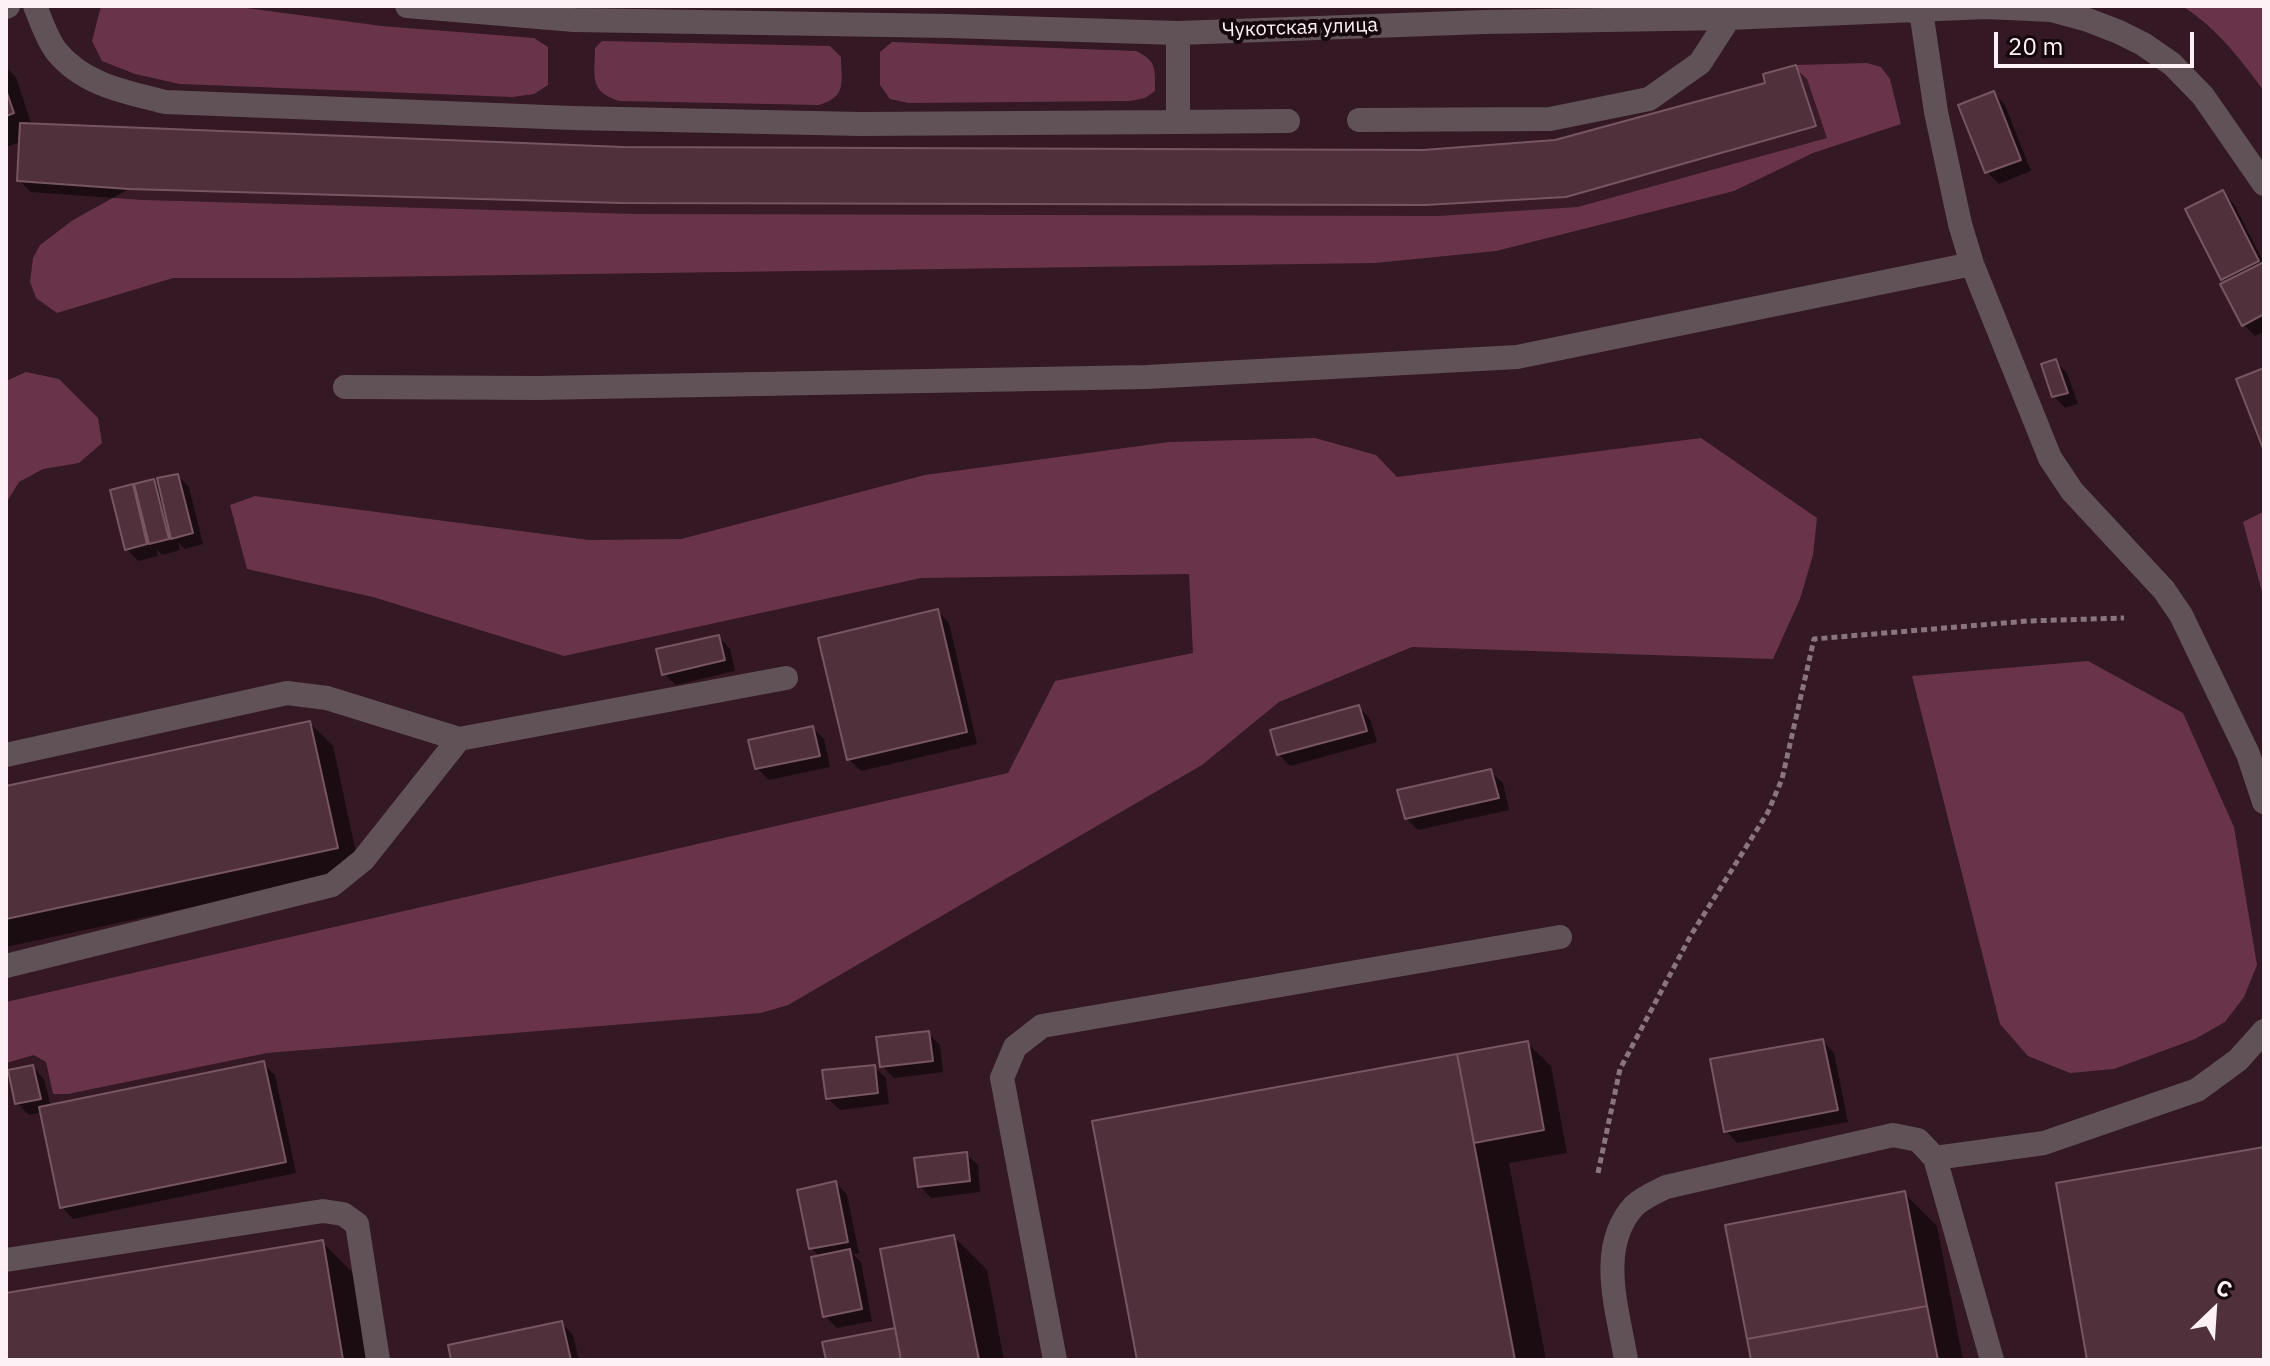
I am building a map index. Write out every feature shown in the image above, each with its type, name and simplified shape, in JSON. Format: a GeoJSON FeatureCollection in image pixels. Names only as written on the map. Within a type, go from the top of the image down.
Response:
{"type":"FeatureCollection","features":[{"type":"Feature","properties":{"kind":"street"},"geometry":{"type":"LineString","coordinates":[[35,6],[56,51],[83,76],[121,91],[165,102],[572,118],[861,124],[1288,121]]}},
{"type":"Feature","properties":{"kind":"street","name":"Чукотская улица"},"geometry":{"type":"LineString","coordinates":[[407,6],[574,20],[1178,33],[1469,22],[1729,18],[1986,7],[2051,10],[2119,32],[2172,64],[2203,96],[2264,184]]}},
{"type":"Feature","properties":{"kind":"street"},"geometry":{"type":"LineString","coordinates":[[949,26],[973,6]]}},
{"type":"Feature","properties":{"kind":"street"},"geometry":{"type":"LineString","coordinates":[[1921,11],[1936,112],[1960,224],[1972,264],[2050,458],[2072,491],[2164,590],[2181,615],[2248,754],[2264,802]]}},
{"type":"Feature","properties":{"kind":"street"},"geometry":{"type":"LineString","coordinates":[[1359,120],[1550,119],[1649,99],[1700,63],[1729,18]]}},
{"type":"Feature","properties":{"kind":"street"},"geometry":{"type":"LineString","coordinates":[[1178,33],[1178,122]]}},
{"type":"Feature","properties":{"kind":"street"},"geometry":{"type":"LineString","coordinates":[[345,387],[538,388],[1147,377],[1517,357],[1972,264]]}},
{"type":"Feature","properties":{"kind":"street"},"geometry":{"type":"LineString","coordinates":[[6,755],[287,693],[327,698],[459,739],[786,678]]}},
{"type":"Feature","properties":{"kind":"street"},"geometry":{"type":"LineString","coordinates":[[6,966],[332,885],[363,860],[459,739]]}},
{"type":"Feature","properties":{"kind":"street"},"geometry":{"type":"LineString","coordinates":[[1055,1360],[1002,1078],[1015,1047],[1042,1026],[1560,937]]}},
{"type":"Feature","properties":{"kind":"street"},"geometry":{"type":"LineString","coordinates":[[1935,1158],[2044,1143],[2197,1090],[2238,1060],[2264,1031]]}},
{"type":"Feature","properties":{"kind":"street"},"geometry":{"type":"LineString","coordinates":[[1626,1360],[1611,1265],[1617,1231],[1635,1204],[1666,1187],[1893,1135],[1918,1140],[1935,1158],[1992,1360]]}},
{"type":"Feature","properties":{"kind":"street"},"geometry":{"type":"LineString","coordinates":[[6,1260],[323,1211],[343,1214],[357,1224],[378,1360]]}},
{"type":"Feature","properties":{"kind":"path"},"geometry":{"type":"LineString","coordinates":[[1617,1231],[1598,1175],[1620,1069],[1691,935],[1768,812],[1782,779],[1814,639],[2028,621],[2181,615]]}},
{"type":"Feature","properties":{"kind":"shaded area"},"geometry":{"type":"Polygon","coordinates":[[[101,6],[231,6],[382,26],[534,38],[548,47],[548,85],[534,94],[513,97],[180,84],[135,74],[102,61],[92,41],[101,6]]]}},
{"type":"Feature","properties":{"kind":"shaded area"},"geometry":{"type":"Polygon","coordinates":[[[2182,6],[2264,6],[2264,91],[2217,34],[2182,6]]]}},
{"type":"Feature","properties":{"kind":"shaded area"},"geometry":{"type":"Polygon","coordinates":[[[602,41],[830,46],[841,57],[841,87],[835,97],[819,105],[619,101],[602,92],[595,81],[595,48],[602,41]]]}},
{"type":"Feature","properties":{"kind":"shaded area"},"geometry":{"type":"Polygon","coordinates":[[[892,42],[1136,51],[1148,58],[1153,66],[1155,91],[1145,98],[1130,101],[909,103],[890,99],[880,85],[880,52],[892,42]]]}},
{"type":"Feature","properties":{"kind":"shaded area"},"geometry":{"type":"Polygon","coordinates":[[[1867,63],[1881,67],[1890,79],[1901,124],[1813,153],[1734,191],[1496,251],[1375,263],[173,278],[57,313],[36,298],[30,282],[33,258],[40,245],[73,220],[129,189],[621,203],[1425,205],[1566,197],[1816,127],[1796,65],[1867,63]]]}},
{"type":"Feature","properties":{"kind":"shaded area"},"geometry":{"type":"Polygon","coordinates":[[[26,372],[59,379],[98,418],[102,443],[79,463],[43,469],[19,482],[6,503],[6,381],[26,372]]]}},
{"type":"Feature","properties":{"kind":"shaded area"},"geometry":{"type":"Polygon","coordinates":[[[1315,438],[1376,455],[1397,477],[1701,438],[1817,518],[1813,555],[1800,599],[1773,659],[1412,647],[1279,702],[1202,765],[788,1005],[761,1013],[267,1053],[68,1094],[53,1094],[46,1062],[34,1055],[6,1063],[6,1002],[1008,773],[1055,681],[1193,653],[1189,574],[921,578],[564,656],[373,597],[247,569],[230,505],[255,496],[589,540],[681,539],[925,475],[1169,442],[1315,438]]]}},
{"type":"Feature","properties":{"kind":"shaded area"},"geometry":{"type":"Polygon","coordinates":[[[2264,513],[2264,599],[2243,522],[2264,513]]]}},
{"type":"Feature","properties":{"kind":"shaded area"},"geometry":{"type":"Polygon","coordinates":[[[2088,661],[2183,713],[2234,827],[2257,965],[2244,997],[2225,1022],[2195,1039],[2114,1069],[2070,1073],[2028,1056],[2000,1024],[1912,676],[2088,661]]]}},
{"type":"Feature","properties":{"kind":"building"},"geometry":{"type":"Polygon","coordinates":[[[1796,65],[1816,126],[1566,197],[1425,205],[621,203],[129,189],[17,181],[20,123],[623,147],[1423,150],[1555,140],[1765,83],[1763,74],[1796,65]]]}},
{"type":"Feature","properties":{"kind":"building"},"geometry":{"type":"Polygon","coordinates":[[[6,90],[14,113],[6,116],[6,90]]]}},
{"type":"Feature","properties":{"kind":"building"},"geometry":{"type":"Polygon","coordinates":[[[1994,91],[2021,160],[1985,173],[1958,105],[1994,91]]]}},
{"type":"Feature","properties":{"kind":"building"},"geometry":{"type":"Polygon","coordinates":[[[2223,190],[2259,261],[2221,280],[2185,209],[2223,190]]]}},
{"type":"Feature","properties":{"kind":"building"},"geometry":{"type":"Polygon","coordinates":[[[2264,262],[2264,314],[2242,326],[2220,284],[2264,262]]]}},
{"type":"Feature","properties":{"kind":"building"},"geometry":{"type":"Polygon","coordinates":[[[2056,359],[2068,393],[2052,397],[2041,364],[2056,359]]]}},
{"type":"Feature","properties":{"kind":"building"},"geometry":{"type":"Polygon","coordinates":[[[2264,368],[2264,451],[2236,379],[2264,368]]]}},
{"type":"Feature","properties":{"kind":"building"},"geometry":{"type":"Polygon","coordinates":[[[178,474],[193,533],[171,539],[157,478],[178,474]]]}},
{"type":"Feature","properties":{"kind":"building"},"geometry":{"type":"Polygon","coordinates":[[[154,479],[169,539],[149,544],[134,484],[154,479]]]}},
{"type":"Feature","properties":{"kind":"building"},"geometry":{"type":"Polygon","coordinates":[[[133,484],[147,544],[125,550],[110,490],[133,484]]]}},
{"type":"Feature","properties":{"kind":"building"},"geometry":{"type":"Polygon","coordinates":[[[938,609],[967,732],[847,760],[818,638],[938,609]]]}},
{"type":"Feature","properties":{"kind":"building"},"geometry":{"type":"Polygon","coordinates":[[[719,635],[725,660],[662,675],[656,649],[719,635]]]}},
{"type":"Feature","properties":{"kind":"building"},"geometry":{"type":"Polygon","coordinates":[[[1359,705],[1367,731],[1277,755],[1270,730],[1359,705]]]}},
{"type":"Feature","properties":{"kind":"building"},"geometry":{"type":"Polygon","coordinates":[[[310,721],[338,848],[6,919],[6,786],[310,721]]]}},
{"type":"Feature","properties":{"kind":"building"},"geometry":{"type":"Polygon","coordinates":[[[813,726],[820,756],[755,769],[748,740],[813,726]]]}},
{"type":"Feature","properties":{"kind":"building"},"geometry":{"type":"Polygon","coordinates":[[[1491,769],[1499,798],[1405,819],[1397,790],[1491,769]]]}},
{"type":"Feature","properties":{"kind":"building"},"geometry":{"type":"Polygon","coordinates":[[[929,1031],[933,1061],[880,1067],[876,1037],[929,1031]]]}},
{"type":"Feature","properties":{"kind":"building"},"geometry":{"type":"Polygon","coordinates":[[[1823,1039],[1838,1110],[1724,1132],[1710,1059],[1823,1039]]]}},
{"type":"Feature","properties":{"kind":"building"},"geometry":{"type":"Polygon","coordinates":[[[1528,1041],[1544,1130],[1474,1143],[1457,1054],[1528,1041]]]}},
{"type":"Feature","properties":{"kind":"building"},"geometry":{"type":"Polygon","coordinates":[[[1457,1054],[1515,1360],[1137,1360],[1092,1121],[1457,1054]]]}},
{"type":"Feature","properties":{"kind":"building"},"geometry":{"type":"Polygon","coordinates":[[[264,1061],[286,1162],[60,1208],[39,1107],[264,1061]]]}},
{"type":"Feature","properties":{"kind":"building"},"geometry":{"type":"Polygon","coordinates":[[[33,1065],[41,1099],[15,1104],[8,1070],[33,1065]]]}},
{"type":"Feature","properties":{"kind":"building"},"geometry":{"type":"Polygon","coordinates":[[[875,1065],[878,1093],[826,1099],[822,1070],[875,1065]]]}},
{"type":"Feature","properties":{"kind":"building"},"geometry":{"type":"Polygon","coordinates":[[[2264,1147],[2264,1360],[2087,1360],[2056,1183],[2264,1147]]]}},
{"type":"Feature","properties":{"kind":"building"},"geometry":{"type":"Polygon","coordinates":[[[967,1152],[970,1181],[918,1187],[914,1158],[967,1152]]]}},
{"type":"Feature","properties":{"kind":"building"},"geometry":{"type":"Polygon","coordinates":[[[836,1181],[848,1242],[809,1249],[797,1190],[836,1181]]]}},
{"type":"Feature","properties":{"kind":"building"},"geometry":{"type":"Polygon","coordinates":[[[1905,1191],[1927,1306],[1747,1339],[1725,1225],[1905,1191]]]}},
{"type":"Feature","properties":{"kind":"building"},"geometry":{"type":"Polygon","coordinates":[[[954,1235],[979,1360],[901,1360],[880,1249],[954,1235]]]}},
{"type":"Feature","properties":{"kind":"building"},"geometry":{"type":"Polygon","coordinates":[[[323,1240],[343,1360],[6,1360],[6,1293],[323,1240]]]}},
{"type":"Feature","properties":{"kind":"building"},"geometry":{"type":"Polygon","coordinates":[[[850,1249],[862,1309],[823,1317],[811,1257],[850,1249]]]}},
{"type":"Feature","properties":{"kind":"building"},"geometry":{"type":"Polygon","coordinates":[[[1927,1306],[1938,1360],[1751,1360],[1747,1339],[1927,1306]]]}},
{"type":"Feature","properties":{"kind":"building"},"geometry":{"type":"Polygon","coordinates":[[[562,1321],[571,1360],[451,1360],[448,1345],[562,1321]]]}},
{"type":"Feature","properties":{"kind":"building"},"geometry":{"type":"Polygon","coordinates":[[[895,1328],[901,1360],[826,1360],[822,1342],[895,1328]]]}}]}
